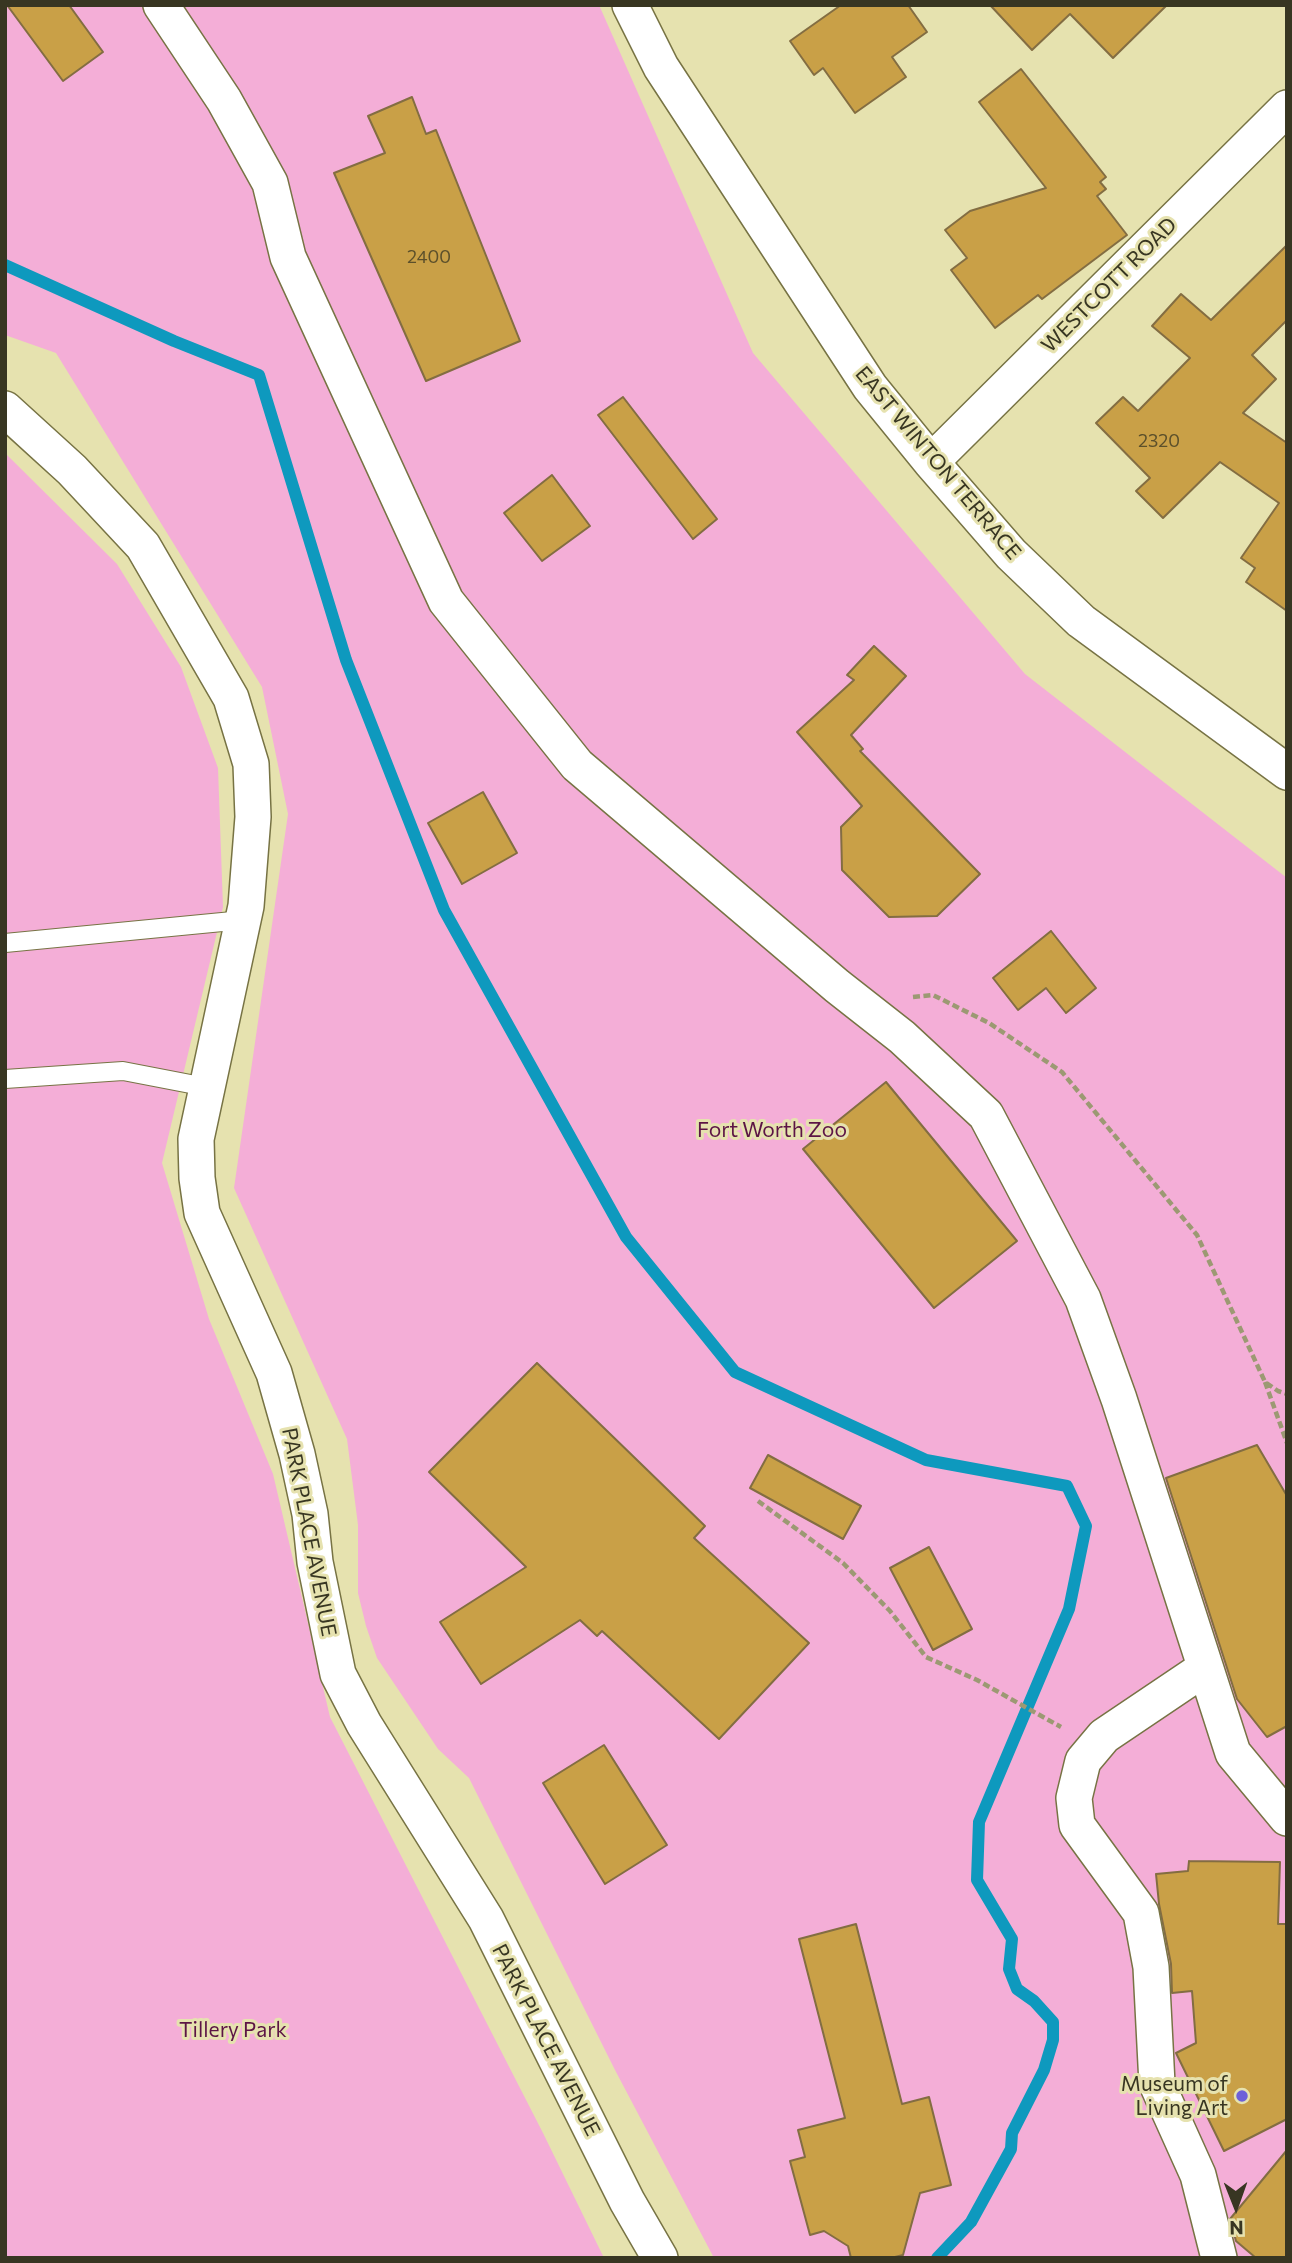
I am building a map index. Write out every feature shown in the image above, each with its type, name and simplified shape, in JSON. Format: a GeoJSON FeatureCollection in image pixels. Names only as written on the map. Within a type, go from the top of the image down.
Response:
{"type":"FeatureCollection","features":[{"type":"Feature","properties":{"kind":"street"},"geometry":{"type":"LineString","coordinates":[[162,5],[224,100],[270,183],[288,257],[446,601],[578,765],[902,1037],[986,1115],[1083,1299],[1119,1399],[1233,1753],[1287,1818]]}},
{"type":"Feature","properties":{"kind":"street","name":"EAST WINTON TERRACE"},"geometry":{"type":"LineString","coordinates":[[630,5],[661,67],[863,375],[931,462],[1011,554],[1081,621],[1287,772]]}},
{"type":"Feature","properties":{"kind":"street","name":"WESTCOTT ROAD"},"geometry":{"type":"LineString","coordinates":[[931,462],[1287,108]]}},
{"type":"Feature","properties":{"kind":"street","name":"PARK PLACE AVENUE"},"geometry":{"type":"LineString","coordinates":[[5,410],[32,431],[72,470],[144,546],[231,698],[251,764],[253,817],[246,906],[195,1139],[202,1213],[274,1373],[297,1454],[310,1514],[315,1562],[338,1674],[364,1724],[486,1919],[627,2202],[660,2258]]}},
{"type":"Feature","properties":{"kind":"street"},"geometry":{"type":"LineString","coordinates":[[1205,1668],[1104,1736],[1083,1761],[1074,1798],[1077,1825],[1141,1913],[1151,1967],[1157,2084],[1198,2175],[1219,2258]]}},
{"type":"Feature","properties":{"kind":"lane"},"geometry":{"type":"LineString","coordinates":[[5,943],[243,920]]}},
{"type":"Feature","properties":{"kind":"lane"},"geometry":{"type":"LineString","coordinates":[[5,1079],[123,1071],[206,1087]]}},
{"type":"Feature","properties":{"kind":"path"},"geometry":{"type":"LineString","coordinates":[[859,1003],[933,995],[989,1023],[1062,1072],[1197,1235],[1265,1381],[1287,1443]]}},
{"type":"Feature","properties":{"kind":"path"},"geometry":{"type":"LineString","coordinates":[[1265,1381],[1287,1394]]}},
{"type":"Feature","properties":{"kind":"path"},"geometry":{"type":"LineString","coordinates":[[758,1501],[843,1563],[890,1611],[926,1657],[977,1680],[1070,1733]]}},
{"type":"Feature","properties":{"kind":"green space","name":"Fort Worth Zoo"},"geometry":{"type":"Polygon","coordinates":[[[5,5],[599,5],[753,353],[1025,674],[1287,878],[1287,2258],[714,2258],[615,2070],[469,1778],[438,1749],[377,1658],[366,1626],[358,1593],[358,1525],[347,1439],[234,1188],[288,814],[262,687],[56,353],[5,335],[5,5]]]}},
{"type":"Feature","properties":{"kind":"green space","name":"Tillery Park"},"geometry":{"type":"Polygon","coordinates":[[[5,453],[117,564],[181,667],[218,768],[223,907],[162,1163],[209,1319],[273,1474],[330,1717],[604,2258],[5,2258],[5,453]]]}},
{"type":"Feature","properties":{"kind":"building"},"geometry":{"type":"Polygon","coordinates":[[[7,5],[69,5],[103,52],[63,81],[7,5]]]}},
{"type":"Feature","properties":{"kind":"building"},"geometry":{"type":"Polygon","coordinates":[[[841,5],[908,5],[927,32],[892,57],[906,77],[855,113],[823,68],[814,75],[790,41],[841,5]]]}},
{"type":"Feature","properties":{"kind":"building"},"geometry":{"type":"Polygon","coordinates":[[[990,5],[1167,5],[1113,58],[1070,14],[1032,50],[990,5]]]}},
{"type":"Feature","properties":{"kind":"building"},"geometry":{"type":"Polygon","coordinates":[[[1021,69],[1106,177],[1100,182],[1106,189],[1097,196],[1127,235],[1042,299],[1038,295],[995,328],[951,270],[967,258],[945,230],[970,211],[1046,188],[979,102],[1021,69]]]}},
{"type":"Feature","properties":{"kind":"building"},"geometry":{"type":"Polygon","coordinates":[[[412,97],[426,134],[436,130],[520,341],[426,381],[334,173],[385,153],[368,116],[412,97]]]}},
{"type":"Feature","properties":{"kind":"building"},"geometry":{"type":"Polygon","coordinates":[[[1287,245],[1287,320],[1252,355],[1276,379],[1243,413],[1287,443],[1287,611],[1246,582],[1255,568],[1241,558],[1279,503],[1220,462],[1163,518],[1136,491],[1150,478],[1096,423],[1123,397],[1138,411],[1190,358],[1152,326],[1181,294],[1211,320],[1287,245]]]}},
{"type":"Feature","properties":{"kind":"building"},"geometry":{"type":"Polygon","coordinates":[[[623,397],[717,519],[693,539],[598,415],[623,397]]]}},
{"type":"Feature","properties":{"kind":"building"},"geometry":{"type":"Polygon","coordinates":[[[552,475],[590,526],[542,561],[504,513],[552,475]]]}},
{"type":"Feature","properties":{"kind":"building"},"geometry":{"type":"Polygon","coordinates":[[[874,646],[906,676],[851,735],[863,749],[860,751],[980,874],[937,916],[889,917],[842,870],[841,827],[862,806],[797,732],[854,680],[847,675],[874,646]]]}},
{"type":"Feature","properties":{"kind":"building"},"geometry":{"type":"Polygon","coordinates":[[[483,792],[517,853],[462,884],[428,823],[483,792]]]}},
{"type":"Feature","properties":{"kind":"building"},"geometry":{"type":"Polygon","coordinates":[[[1051,931],[1096,988],[1066,1013],[1046,988],[1018,1010],[993,978],[1051,931]]]}},
{"type":"Feature","properties":{"kind":"building"},"geometry":{"type":"Polygon","coordinates":[[[886,1082],[1017,1241],[934,1308],[803,1149],[886,1082]]]}},
{"type":"Feature","properties":{"kind":"building"},"geometry":{"type":"Polygon","coordinates":[[[537,1363],[705,1526],[694,1538],[809,1643],[719,1739],[602,1631],[597,1636],[580,1620],[481,1684],[440,1622],[526,1567],[429,1472],[537,1363]]]}},
{"type":"Feature","properties":{"kind":"building"},"geometry":{"type":"Polygon","coordinates":[[[1257,1445],[1287,1496],[1287,1726],[1267,1737],[1237,1699],[1166,1478],[1257,1445]]]}},
{"type":"Feature","properties":{"kind":"building"},"geometry":{"type":"Polygon","coordinates":[[[768,1455],[861,1506],[843,1539],[750,1488],[768,1455]]]}},
{"type":"Feature","properties":{"kind":"building"},"geometry":{"type":"Polygon","coordinates":[[[929,1547],[972,1629],[933,1650],[890,1568],[929,1547]]]}},
{"type":"Feature","properties":{"kind":"building"},"geometry":{"type":"Polygon","coordinates":[[[604,1745],[667,1845],[605,1884],[543,1783],[604,1745]]]}},
{"type":"Feature","properties":{"kind":"building","name":"Museum of Living Art"},"geometry":{"type":"Polygon","coordinates":[[[1189,1861],[1280,1862],[1278,1924],[1287,1924],[1287,2119],[1224,2151],[1176,2053],[1196,2043],[1192,1991],[1172,1993],[1171,1964],[1156,1874],[1188,1871],[1189,1861]]]}},
{"type":"Feature","properties":{"kind":"building"},"geometry":{"type":"Polygon","coordinates":[[[856,1924],[902,2104],[929,2097],[951,2185],[920,2193],[903,2255],[891,2258],[851,2258],[848,2246],[824,2231],[810,2235],[790,2161],[805,2157],[798,2130],[845,2118],[799,1939],[856,1924]]]}},
{"type":"Feature","properties":{"kind":"building"},"geometry":{"type":"Polygon","coordinates":[[[1287,2150],[1287,2258],[1256,2258],[1236,2241],[1230,2219],[1287,2150]]]}},
{"type":"Feature","properties":{"kind":"waterway"},"geometry":{"type":"LineString","coordinates":[[5,265],[174,341],[259,375],[346,660],[444,910],[626,1237],[735,1372],[926,1460],[1067,1486],[1086,1526],[1069,1609],[979,1822],[977,1880],[1012,1939],[1009,1969],[1017,1989],[1034,2001],[1053,2022],[1053,2040],[1044,2070],[1012,2133],[1011,2149],[971,2222],[937,2258]]}},
{"type":"Feature","properties":{"kind":"place","name":"Museum of Living Art"},"geometry":{"type":"Point","coordinates":[1242,2096]}}]}
